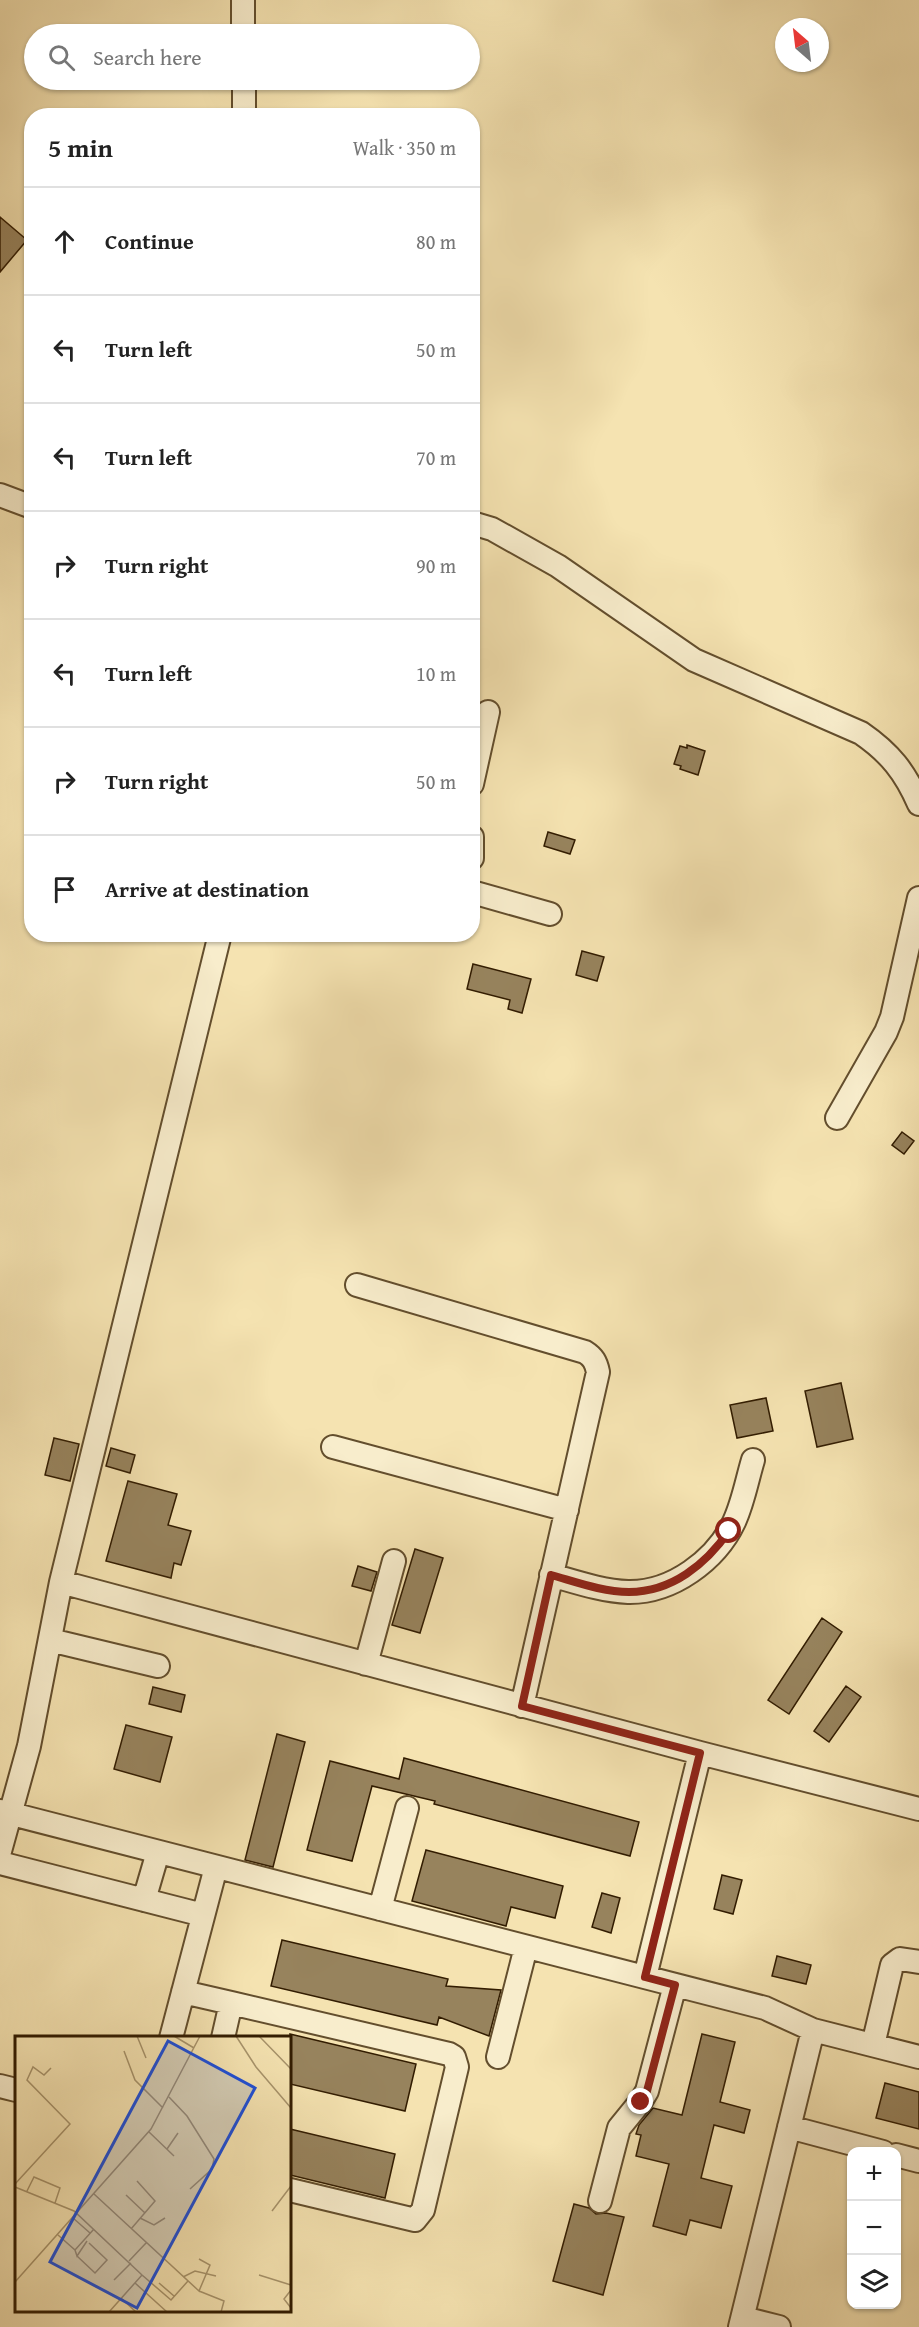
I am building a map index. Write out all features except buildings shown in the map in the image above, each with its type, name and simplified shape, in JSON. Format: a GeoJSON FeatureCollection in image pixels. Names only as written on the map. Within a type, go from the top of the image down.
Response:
{"type":"FeatureCollection","features":[{"type":"Feature","properties":{"kind":"street"},"geometry":{"type":"LineString","coordinates":[[243,0],[243,24]]}},
{"type":"Feature","properties":{"kind":"street"},"geometry":{"type":"LineString","coordinates":[[244,90],[244,108]]}},
{"type":"Feature","properties":{"kind":"street"},"geometry":{"type":"LineString","coordinates":[[0,495],[24,504]]}},
{"type":"Feature","properties":{"kind":"street"},"geometry":{"type":"LineString","coordinates":[[480,525],[492,529],[558,566],[694,660],[861,733],[881,747],[898,765],[919,804]]}},
{"type":"Feature","properties":{"kind":"street"},"geometry":{"type":"LineString","coordinates":[[480,748],[488,712]]}},
{"type":"Feature","properties":{"kind":"street"},"geometry":{"type":"LineString","coordinates":[[480,894],[550,914]]}},
{"type":"Feature","properties":{"kind":"street"},"geometry":{"type":"LineString","coordinates":[[837,1118],[886,1032],[919,898]]}},
{"type":"Feature","properties":{"kind":"street"},"geometry":{"type":"LineString","coordinates":[[0,1851],[5,1813],[29,1746],[61,1582],[218,942]]}},
{"type":"Feature","properties":{"kind":"street"},"geometry":{"type":"LineString","coordinates":[[357,1285],[585,1352],[592,1357],[598,1372],[522,1706]]}},
{"type":"Feature","properties":{"kind":"street"},"geometry":{"type":"LineString","coordinates":[[333,1447],[567,1510]]}},
{"type":"Feature","properties":{"kind":"street"},"geometry":{"type":"LineString","coordinates":[[551,1575],[609,1590],[629,1592],[649,1590],[689,1573],[706,1559],[729,1531],[735,1520],[753,1460]]}},
{"type":"Feature","properties":{"kind":"street"},"geometry":{"type":"LineString","coordinates":[[366,1664],[394,1561]]}},
{"type":"Feature","properties":{"kind":"street"},"geometry":{"type":"LineString","coordinates":[[61,1582],[522,1706],[919,1809]]}},
{"type":"Feature","properties":{"kind":"street"},"geometry":{"type":"LineString","coordinates":[[51,1640],[158,1666]]}},
{"type":"Feature","properties":{"kind":"street"},"geometry":{"type":"LineString","coordinates":[[645,1977],[700,1753]]}},
{"type":"Feature","properties":{"kind":"street"},"geometry":{"type":"LineString","coordinates":[[380,1909],[407,1808]]}},
{"type":"Feature","properties":{"kind":"street"},"geometry":{"type":"LineString","coordinates":[[5,1813],[765,2008],[813,2030],[919,2057]]}},
{"type":"Feature","properties":{"kind":"street"},"geometry":{"type":"LineString","coordinates":[[144,1900],[158,1852]]}},
{"type":"Feature","properties":{"kind":"street"},"geometry":{"type":"LineString","coordinates":[[0,1863],[203,1915]]}},
{"type":"Feature","properties":{"kind":"street"},"geometry":{"type":"LineString","coordinates":[[171,2036],[216,1867]]}},
{"type":"Feature","properties":{"kind":"street"},"geometry":{"type":"LineString","coordinates":[[498,2057],[526,1947]]}},
{"type":"Feature","properties":{"kind":"street"},"geometry":{"type":"LineString","coordinates":[[873,2045],[892,1965],[900,1959],[919,1962]]}},
{"type":"Feature","properties":{"kind":"street"},"geometry":{"type":"LineString","coordinates":[[600,2201],[619,2128],[641,2102],[647,2091],[675,1985]]}},
{"type":"Feature","properties":{"kind":"street"},"geometry":{"type":"LineString","coordinates":[[183,1992],[449,2054],[456,2062],[457,2067],[423,2210],[415,2220],[291,2190]]}},
{"type":"Feature","properties":{"kind":"street"},"geometry":{"type":"LineString","coordinates":[[223,2036],[231,2003]]}},
{"type":"Feature","properties":{"kind":"street"},"geometry":{"type":"LineString","coordinates":[[779,2327],[742,2322],[813,2030]]}},
{"type":"Feature","properties":{"kind":"street"},"geometry":{"type":"LineString","coordinates":[[0,2086],[15,2090]]}},
{"type":"Feature","properties":{"kind":"street"},"geometry":{"type":"LineString","coordinates":[[789,2127],[866,2147]]}},
{"type":"Feature","properties":{"kind":"street"},"geometry":{"type":"LineString","coordinates":[[901,2156],[919,2161]]}},
{"type":"Feature","properties":{"kind":"route"},"geometry":{"type":"LineString","coordinates":[[641,2102],[647,2091],[675,1985],[645,1977],[700,1753],[522,1706],[551,1575],[609,1590],[629,1592],[649,1590],[689,1573],[718,1547],[729,1531]]}}]}
